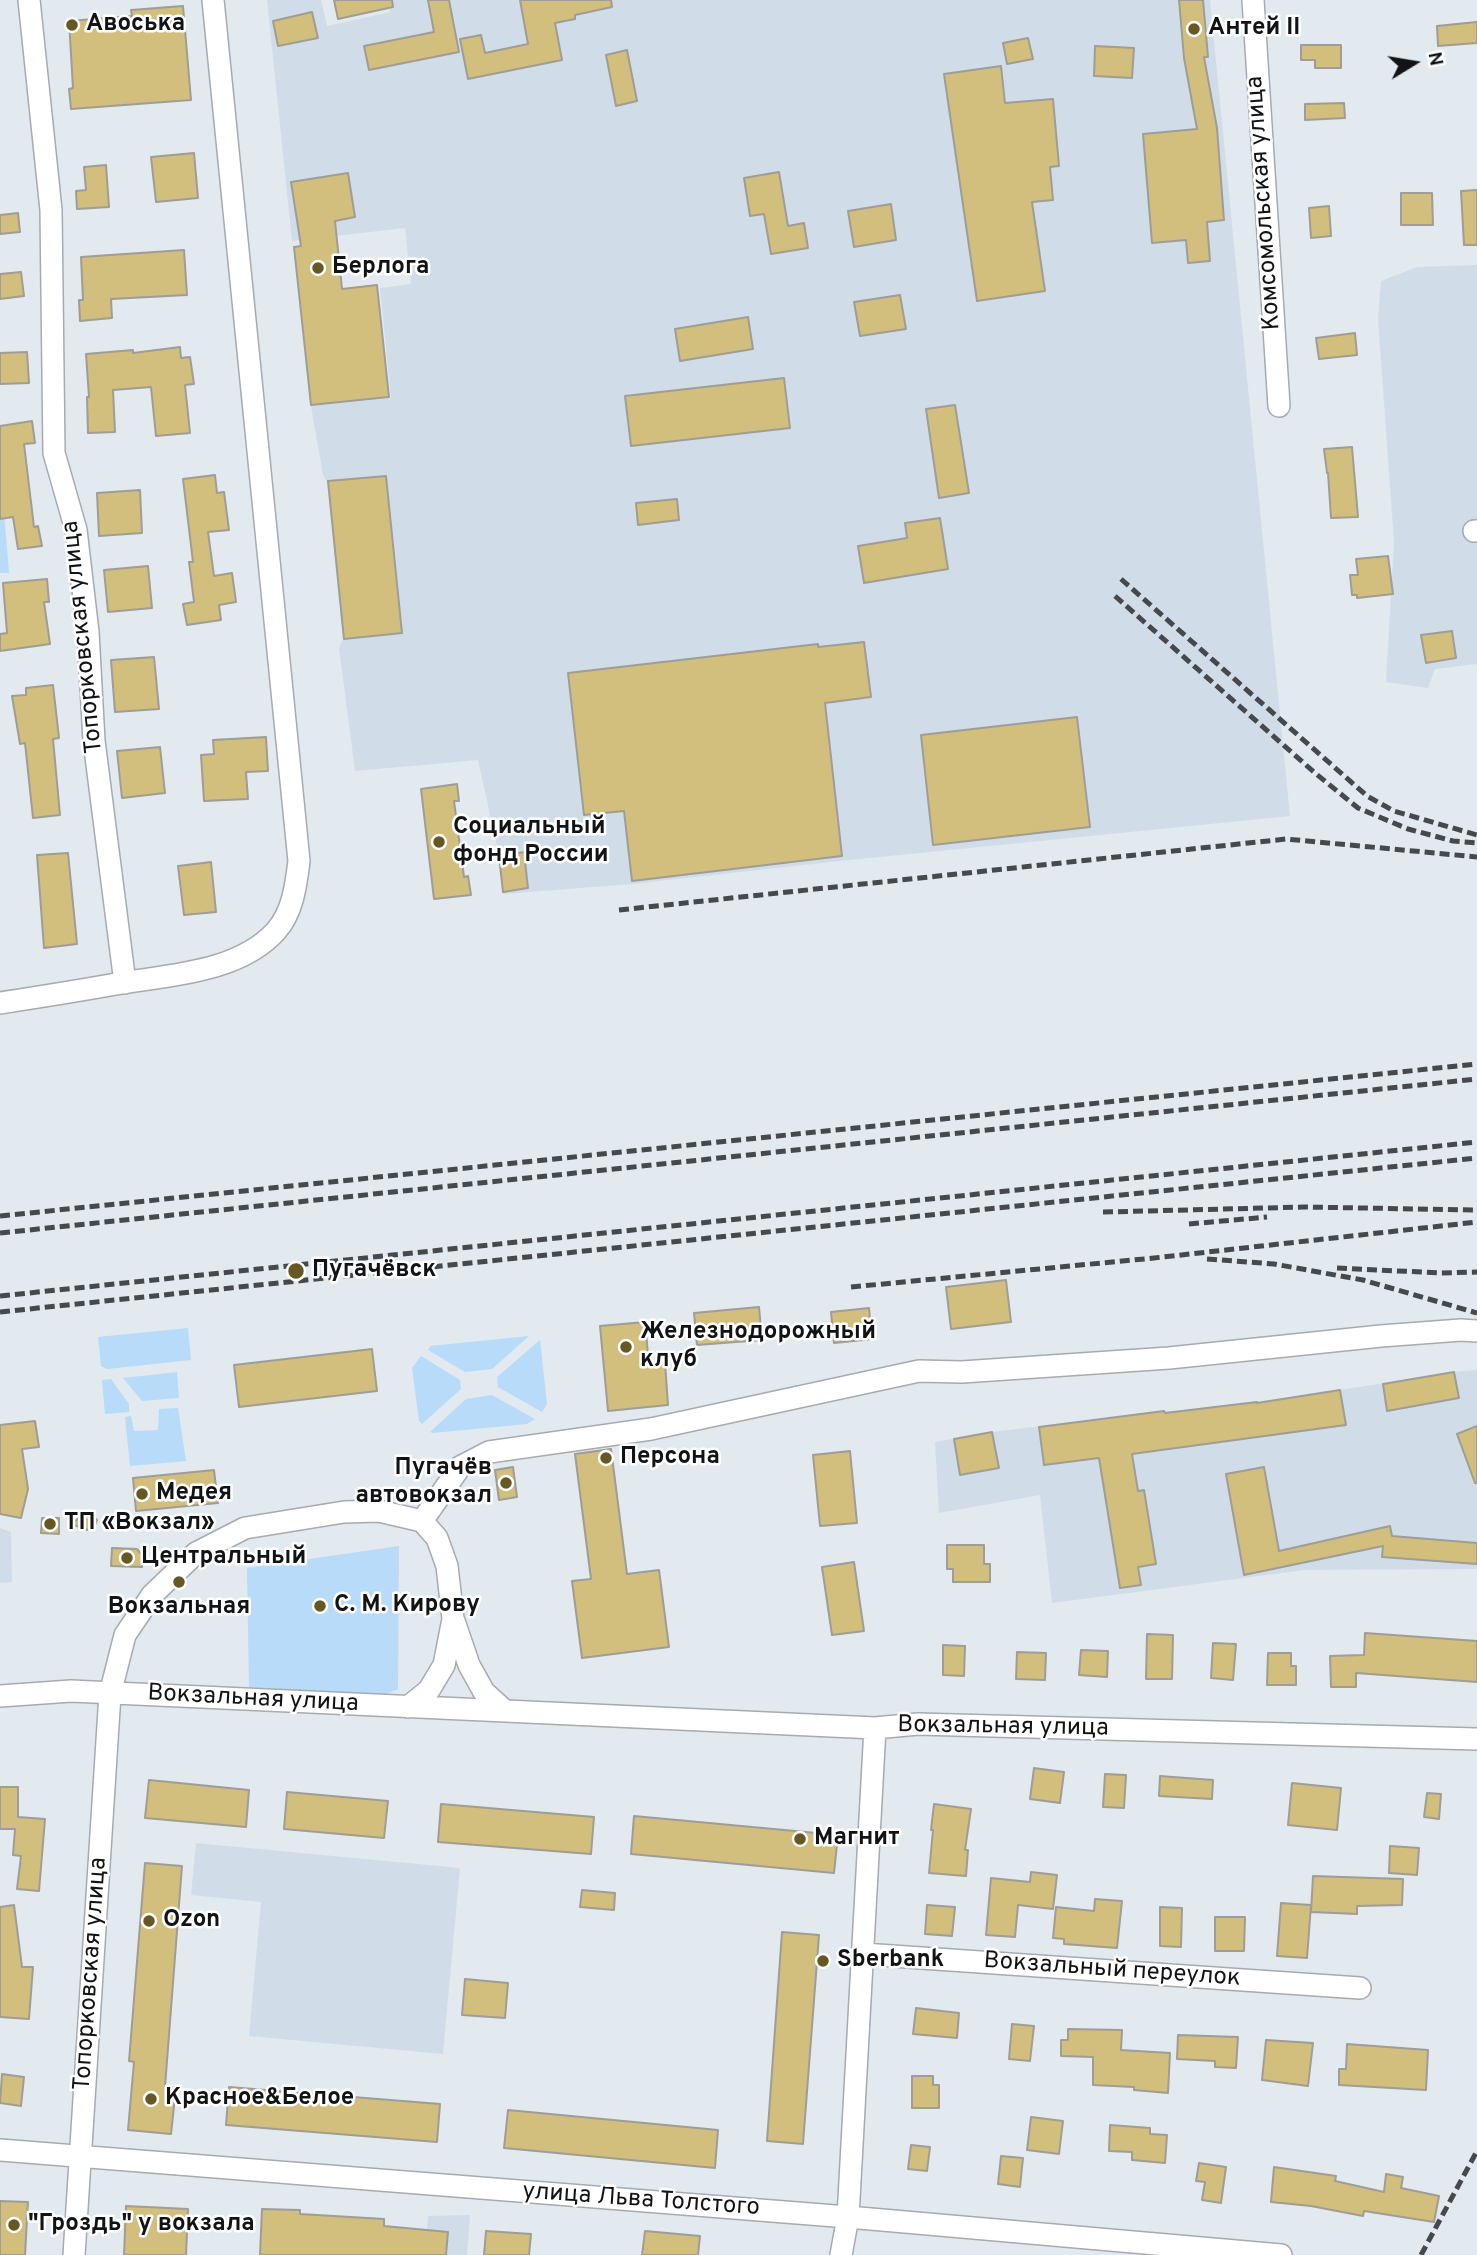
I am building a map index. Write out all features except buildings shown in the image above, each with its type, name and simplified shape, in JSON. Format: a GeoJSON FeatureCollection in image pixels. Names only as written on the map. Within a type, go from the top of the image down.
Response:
{"type":"FeatureCollection","features":[{"type":"Feature","properties":{"kind":"street","name":"Топорковская улица"},"geometry":{"type":"LineString","coordinates":[[29,0],[51,210],[54,453],[76,530],[88,632],[94,741],[125,983]]}},
{"type":"Feature","properties":{"kind":"street"},"geometry":{"type":"LineString","coordinates":[[0,1003],[196,970],[229,961],[255,948],[276,931],[285,918],[295,892],[299,861],[213,0]]}},
{"type":"Feature","properties":{"kind":"street","name":"Комсомольская улица"},"geometry":{"type":"LineString","coordinates":[[1253,0],[1279,406]]}},
{"type":"Feature","properties":{"kind":"street"},"geometry":{"type":"LineString","coordinates":[[505,1711],[484,1692],[469,1665],[453,1619],[447,1566],[437,1538],[422,1521],[460,1467],[489,1452],[651,1429],[919,1371],[962,1372],[1169,1358],[1395,1335],[1477,1331]]}},
{"type":"Feature","properties":{"kind":"street","name":"Топорковская улица"},"geometry":{"type":"LineString","coordinates":[[74,2255],[110,1694],[125,1635],[152,1595],[197,1553],[244,1528],[344,1512],[379,1511],[422,1521]]}},
{"type":"Feature","properties":{"kind":"street"},"geometry":{"type":"LineString","coordinates":[[408,1707],[429,1690],[444,1665],[453,1619]]}},
{"type":"Feature","properties":{"kind":"street","name":"Вокзальная улица"},"geometry":{"type":"LineString","coordinates":[[0,1696],[71,1691],[875,1728],[918,1724],[1477,1739]]}},
{"type":"Feature","properties":{"kind":"street"},"geometry":{"type":"LineString","coordinates":[[841,2255],[848,2217],[875,1728]]}},
{"type":"Feature","properties":{"kind":"street","name":"Вокзальный переулок"},"geometry":{"type":"LineString","coordinates":[[863,1954],[1360,1988]]}},
{"type":"Feature","properties":{"kind":"street","name":"улица Льва Толстого"},"geometry":{"type":"LineString","coordinates":[[0,2150],[848,2217],[1281,2255]]}},
{"type":"Feature","properties":{"kind":"shaded area"},"geometry":{"type":"Polygon","coordinates":[[[267,0],[321,0],[327,26],[390,12],[388,0],[1210,0],[1290,816],[632,884],[503,894],[497,846],[478,760],[355,771],[339,648],[343,639],[327,482],[323,475],[311,406],[391,398],[380,288],[411,284],[405,228],[292,241],[267,0]]]}},
{"type":"Feature","properties":{"kind":"shaded area"},"geometry":{"type":"Polygon","coordinates":[[[1477,265],[1477,664],[1435,669],[1428,688],[1386,682],[1394,542],[1378,319],[1381,281],[1417,267],[1477,265]]]}},
{"type":"Feature","properties":{"kind":"shaded area"},"geometry":{"type":"Polygon","coordinates":[[[0,465],[9,573],[0,573],[0,465]]]}},
{"type":"Feature","properties":{"kind":"shaded area"},"geometry":{"type":"Polygon","coordinates":[[[188,1328],[191,1360],[107,1369],[101,1366],[98,1337],[188,1328]]]}},
{"type":"Feature","properties":{"kind":"shaded area"},"geometry":{"type":"Polygon","coordinates":[[[529,1336],[492,1369],[465,1372],[428,1350],[430,1346],[529,1336]]]}},
{"type":"Feature","properties":{"kind":"shaded area"},"geometry":{"type":"Polygon","coordinates":[[[540,1340],[547,1404],[542,1412],[498,1387],[497,1377],[540,1340]]]}},
{"type":"Feature","properties":{"kind":"shaded area"},"geometry":{"type":"Polygon","coordinates":[[[421,1356],[460,1380],[461,1389],[422,1424],[419,1421],[412,1368],[421,1356]]]}},
{"type":"Feature","properties":{"kind":"shaded area"},"geometry":{"type":"Polygon","coordinates":[[[1477,1370],[1477,1569],[1305,1570],[1052,1603],[1040,1495],[939,1513],[935,1442],[992,1432],[1276,1400],[1477,1370]]]}},
{"type":"Feature","properties":{"kind":"shaded area"},"geometry":{"type":"Polygon","coordinates":[[[177,1372],[179,1398],[142,1401],[123,1378],[177,1372]]]}},
{"type":"Feature","properties":{"kind":"shaded area"},"geometry":{"type":"Polygon","coordinates":[[[111,1379],[129,1404],[129,1412],[105,1414],[102,1380],[111,1379]]]}},
{"type":"Feature","properties":{"kind":"shaded area"},"geometry":{"type":"Polygon","coordinates":[[[492,1395],[535,1419],[527,1424],[430,1432],[466,1399],[492,1395]]]}},
{"type":"Feature","properties":{"kind":"shaded area"},"geometry":{"type":"Polygon","coordinates":[[[178,1408],[186,1461],[130,1466],[125,1417],[131,1416],[134,1431],[158,1430],[159,1409],[178,1408]]]}},
{"type":"Feature","properties":{"kind":"shaded area"},"geometry":{"type":"Polygon","coordinates":[[[0,1528],[11,1532],[12,1582],[0,1583],[0,1528]]]}},
{"type":"Feature","properties":{"kind":"shaded area"},"geometry":{"type":"Polygon","coordinates":[[[399,1546],[398,1689],[384,1695],[249,1689],[247,1568],[399,1546]]]}},
{"type":"Feature","properties":{"kind":"shaded area"},"geometry":{"type":"Polygon","coordinates":[[[196,1843],[460,1868],[443,2054],[249,2036],[261,1902],[191,1895],[196,1843]]]}},
{"type":"Feature","properties":{"kind":"shaded area"},"geometry":{"type":"Polygon","coordinates":[[[470,2215],[467,2255],[425,2255],[428,2216],[470,2215]]]}},
{"type":"Feature","properties":{"kind":"railway"},"geometry":{"type":"LineString","coordinates":[[1121,579],[1367,796],[1394,811],[1477,835]]}},
{"type":"Feature","properties":{"kind":"railway"},"geometry":{"type":"LineString","coordinates":[[1115,596],[1358,808],[1408,829],[1453,841],[1477,843]]}},
{"type":"Feature","properties":{"kind":"railway"},"geometry":{"type":"LineString","coordinates":[[619,910],[1286,839],[1477,857]]}},
{"type":"Feature","properties":{"kind":"railway"},"geometry":{"type":"LineString","coordinates":[[0,1216],[1477,1064]]}},
{"type":"Feature","properties":{"kind":"railway"},"geometry":{"type":"LineString","coordinates":[[0,1233],[1477,1079]]}},
{"type":"Feature","properties":{"kind":"railway"},"geometry":{"type":"LineString","coordinates":[[0,1296],[1477,1142]]}},
{"type":"Feature","properties":{"kind":"railway"},"geometry":{"type":"LineString","coordinates":[[0,1312],[1477,1158]]}},
{"type":"Feature","properties":{"kind":"railway"},"geometry":{"type":"LineString","coordinates":[[1103,1212],[1304,1207],[1477,1210]]}},
{"type":"Feature","properties":{"kind":"railway"},"geometry":{"type":"LineString","coordinates":[[1189,1224],[1267,1217]]}},
{"type":"Feature","properties":{"kind":"railway"},"geometry":{"type":"LineString","coordinates":[[851,1287],[1154,1258],[1477,1222]]}},
{"type":"Feature","properties":{"kind":"railway"},"geometry":{"type":"LineString","coordinates":[[1207,1259],[1274,1264],[1363,1280],[1477,1313]]}},
{"type":"Feature","properties":{"kind":"railway"},"geometry":{"type":"LineString","coordinates":[[1337,1268],[1477,1272]]}},
{"type":"Feature","properties":{"kind":"railway"},"geometry":{"type":"LineString","coordinates":[[1421,2255],[1477,2151]]}},
{"type":"Feature","properties":{"kind":"place","name":"Авоська"},"geometry":{"type":"Point","coordinates":[72,25]}},
{"type":"Feature","properties":{"kind":"place","name":"Антей II"},"geometry":{"type":"Point","coordinates":[1194,29]}},
{"type":"Feature","properties":{"kind":"place","name":"Берлога"},"geometry":{"type":"Point","coordinates":[318,268]}},
{"type":"Feature","properties":{"kind":"place","name":"Социальный фонд России"},"geometry":{"type":"Point","coordinates":[439,842]}},
{"type":"Feature","properties":{"kind":"place","name":"Пугачёвск"},"geometry":{"type":"Point","coordinates":[296,1271]}},
{"type":"Feature","properties":{"kind":"place","name":"Железнодорожный клуб"},"geometry":{"type":"Point","coordinates":[626,1347]}},
{"type":"Feature","properties":{"kind":"place","name":"Персона"},"geometry":{"type":"Point","coordinates":[606,1458]}},
{"type":"Feature","properties":{"kind":"place","name":"Пугачёв автовокзал"},"geometry":{"type":"Point","coordinates":[506,1483]}},
{"type":"Feature","properties":{"kind":"place","name":"Медея"},"geometry":{"type":"Point","coordinates":[142,1494]}},
{"type":"Feature","properties":{"kind":"place","name":"ТП «Вокзал»"},"geometry":{"type":"Point","coordinates":[50,1524]}},
{"type":"Feature","properties":{"kind":"place","name":"Центральный"},"geometry":{"type":"Point","coordinates":[127,1558]}},
{"type":"Feature","properties":{"kind":"place","name":"Вокзальная"},"geometry":{"type":"Point","coordinates":[179,1582]}},
{"type":"Feature","properties":{"kind":"place","name":"С. М. Кирову"},"geometry":{"type":"Point","coordinates":[320,1606]}},
{"type":"Feature","properties":{"kind":"place","name":"Магнит"},"geometry":{"type":"Point","coordinates":[800,1839]}},
{"type":"Feature","properties":{"kind":"place","name":"Ozon"},"geometry":{"type":"Point","coordinates":[149,1921]}},
{"type":"Feature","properties":{"kind":"place","name":"Sberbank"},"geometry":{"type":"Point","coordinates":[823,1961]}},
{"type":"Feature","properties":{"kind":"place","name":"Красное&Белое"},"geometry":{"type":"Point","coordinates":[151,2099]}},
{"type":"Feature","properties":{"kind":"place","name":"\"Гроздь\" у вокзала"},"geometry":{"type":"Point","coordinates":[14,2225]}}]}
